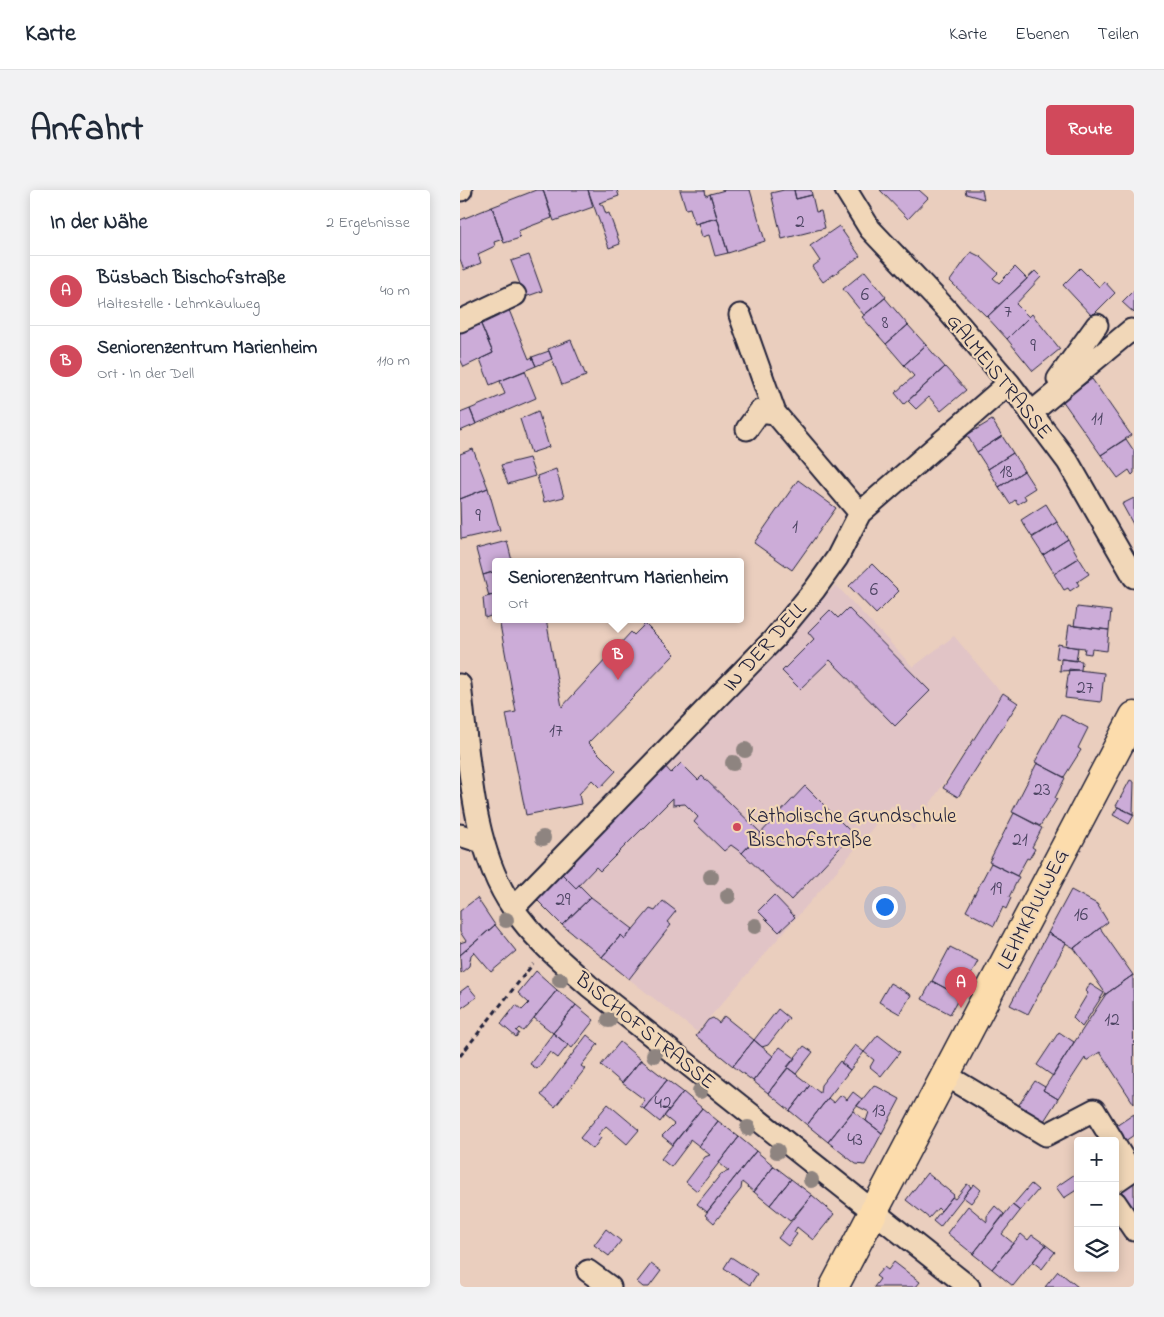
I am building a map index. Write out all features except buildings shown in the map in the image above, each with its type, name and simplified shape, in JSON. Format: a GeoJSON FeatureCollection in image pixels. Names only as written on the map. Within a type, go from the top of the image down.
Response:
{"type":"FeatureCollection","features":[{"type":"Feature","properties":{"kind":"main road","name":"LEHMKAULWEG"},"geometry":{"type":"LineString","coordinates":[[834,1287],[944,1074],[1134,716]]}},
{"type":"Feature","properties":{"kind":"street","name":"GALMEISTRASSE"},"geometry":{"type":"LineString","coordinates":[[846,190],[870,229],[947,310],[1008,383],[1037,407],[1134,577]]}},
{"type":"Feature","properties":{"kind":"street"},"geometry":{"type":"LineString","coordinates":[[460,321],[516,295]]}},
{"type":"Feature","properties":{"kind":"street"},"geometry":{"type":"LineString","coordinates":[[740,316],[775,413],[860,514]]}},
{"type":"Feature","properties":{"kind":"street"},"geometry":{"type":"LineString","coordinates":[[1037,407],[1097,325]]}},
{"type":"Feature","properties":{"kind":"street"},"geometry":{"type":"LineString","coordinates":[[1037,407],[1131,330],[1134,332]]}},
{"type":"Feature","properties":{"kind":"street","name":"IN DER DELL"},"geometry":{"type":"LineString","coordinates":[[513,908],[774,638],[816,589],[837,558],[860,514],[1008,383]]}},
{"type":"Feature","properties":{"kind":"street"},"geometry":{"type":"LineString","coordinates":[[747,428],[760,411],[775,413]]}},
{"type":"Feature","properties":{"kind":"street","name":"BISCHOFSTRASSE"},"geometry":{"type":"LineString","coordinates":[[460,685],[482,842],[494,876],[513,908],[546,947],[590,986],[969,1287]]}},
{"type":"Feature","properties":{"kind":"street"},"geometry":{"type":"LineString","coordinates":[[460,835],[482,842]]}},
{"type":"Feature","properties":{"kind":"street"},"geometry":{"type":"LineString","coordinates":[[944,1074],[1046,1135],[1094,1110],[1111,1137]]}},
{"type":"Feature","properties":{"kind":"street"},"geometry":{"type":"LineString","coordinates":[[1119,1152],[1131,1171],[1119,1179]]}},
{"type":"Feature","properties":{"kind":"street"},"geometry":{"type":"LineString","coordinates":[[1119,1208],[1134,1230]]}},
{"type":"Feature","properties":{"kind":"street"},"geometry":{"type":"LineString","coordinates":[[588,1272],[610,1287]]}},
{"type":"Feature","properties":{"kind":"path"},"geometry":{"type":"LineString","coordinates":[[460,1056],[546,947]]}},
{"type":"Feature","properties":{"kind":"shaded area","name":"Katholische Grundschule Bischofstraße"},"geometry":{"type":"Polygon","coordinates":[[[836,585],[913,667],[954,636],[1002,694],[913,830],[892,805],[697,1032],[629,979],[559,871],[836,585]]]}},
{"type":"Feature","properties":{"kind":"place","name":"Seniorenzentrum Marienheim"},"geometry":{"type":"Point","coordinates":[618,680]}},
{"type":"Feature","properties":{"kind":"place","name":"Katholische Grundschule Bischofstraße"},"geometry":{"type":"Point","coordinates":[737,827]}},
{"type":"Feature","properties":{"kind":"place","name":"Büsbach Bischofstraße"},"geometry":{"type":"Point","coordinates":[961,1008]}}]}
